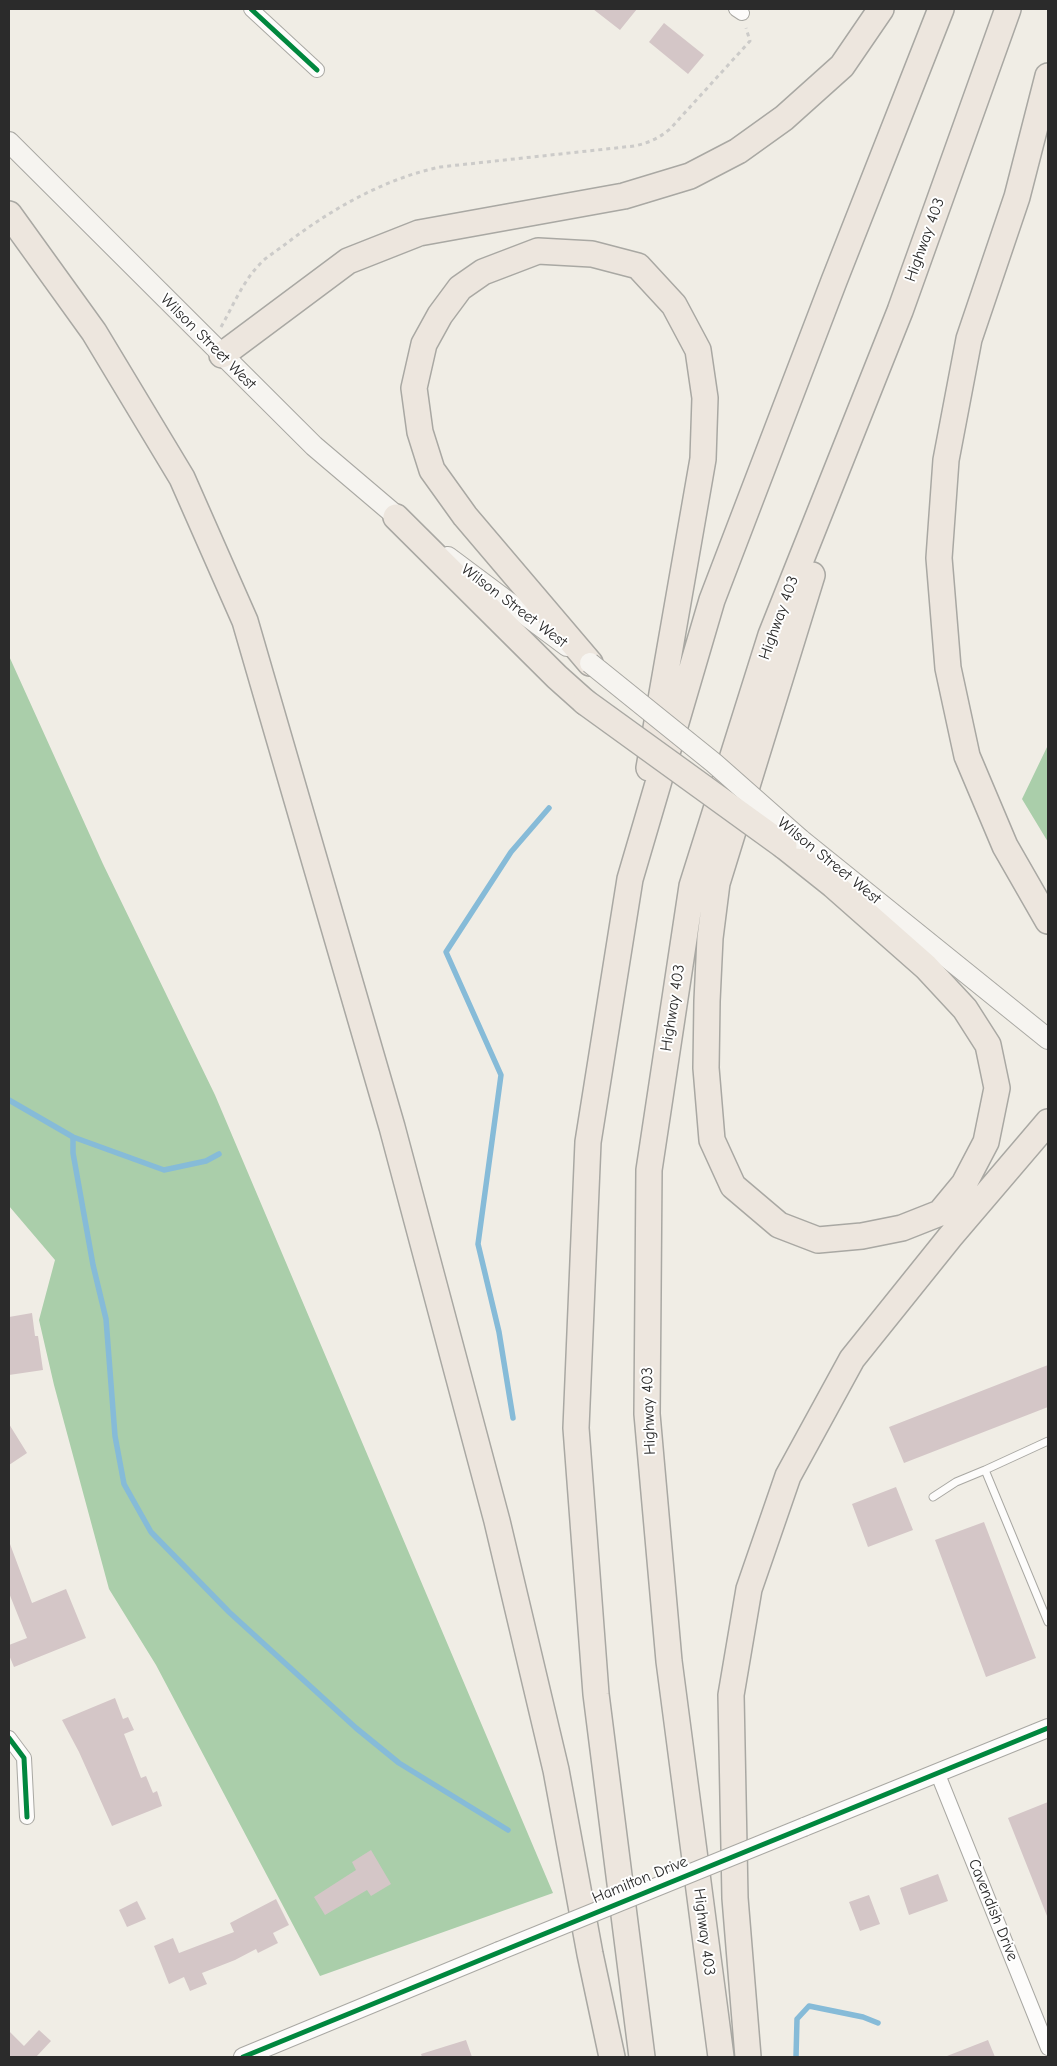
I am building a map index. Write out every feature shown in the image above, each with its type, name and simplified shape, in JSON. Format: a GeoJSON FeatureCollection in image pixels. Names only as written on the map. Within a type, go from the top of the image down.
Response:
{"type":"FeatureCollection","features":[{"type":"Feature","properties":{"kind":"highway"},"geometry":{"type":"LineString","coordinates":[[216,350],[348,261],[419,233],[624,196],[698,172],[738,151],[776,123],[835,73],[842,66],[881,9]]}},
{"type":"Feature","properties":{"kind":"highway"},"geometry":{"type":"LineString","coordinates":[[630,879],[712,600],[941,9]]}},
{"type":"Feature","properties":{"kind":"highway","name":"Highway 403"},"geometry":{"type":"LineString","coordinates":[[721,2057],[668,1661],[647,1414],[649,1170],[692,886],[771,635],[900,311],[1008,9]]}},
{"type":"Feature","properties":{"kind":"highway"},"geometry":{"type":"LineString","coordinates":[[1048,76],[1017,197],[969,339],[946,460],[939,558],[948,668],[967,756],[1005,846],[1048,921]]}},
{"type":"Feature","properties":{"kind":"highway"},"geometry":{"type":"LineString","coordinates":[[9,214],[94,332],[182,478],[245,620],[392,1127],[496,1520],[556,1770],[612,2057]]}},
{"type":"Feature","properties":{"kind":"highway"},"geometry":{"type":"LineString","coordinates":[[590,663],[465,516],[432,470],[420,432],[414,388],[424,344],[440,315],[460,288],[484,272],[538,251],[592,254],[638,266],[674,305],[698,350],[705,398],[703,460],[630,879],[588,1142],[576,1428],[596,1694],[642,2057]]}},
{"type":"Feature","properties":{"kind":"highway"},"geometry":{"type":"LineString","coordinates":[[396,517],[557,677],[585,702],[792,843],[833,885],[926,967],[965,1008],[988,1045],[997,1088],[986,1142],[964,1184],[940,1212],[902,1228],[862,1236],[818,1240],[779,1225],[733,1186],[712,1140],[706,1068],[710,938],[717,883],[795,624],[900,311]]}},
{"type":"Feature","properties":{"kind":"highway"},"geometry":{"type":"LineString","coordinates":[[748,2057],[735,1898],[731,1695],[749,1589],[788,1476],[852,1359],[950,1237],[1048,1122]]}},
{"type":"Feature","properties":{"kind":"main road","name":"Wilson Street West"},"geometry":{"type":"LineString","coordinates":[[9,142],[314,446],[396,517],[590,663],[714,763],[792,843],[1048,1039]]}},
{"type":"Feature","properties":{"kind":"street"},"geometry":{"type":"LineString","coordinates":[[251,9],[317,70]]}},
{"type":"Feature","properties":{"kind":"street","name":"Hamilton Drive"},"geometry":{"type":"LineString","coordinates":[[243,2057],[1048,1728]]}},
{"type":"Feature","properties":{"kind":"street"},"geometry":{"type":"LineString","coordinates":[[9,1738],[24,1758],[26,1817]]}},
{"type":"Feature","properties":{"kind":"street","name":"Cavendish Drive"},"geometry":{"type":"LineString","coordinates":[[937,1772],[1048,2048]]}},
{"type":"Feature","properties":{"kind":"lane"},"geometry":{"type":"LineString","coordinates":[[933,1497],[956,1482],[1048,1441]]}},
{"type":"Feature","properties":{"kind":"lane"},"geometry":{"type":"LineString","coordinates":[[985,1470],[1048,1622]]}},
{"type":"Feature","properties":{"kind":"path"},"geometry":{"type":"LineString","coordinates":[[216,350],[244,283],[260,263],[316,222],[394,181],[440,167],[634,146],[660,137],[670,129],[750,41],[739,11]]}},
{"type":"Feature","properties":{"kind":"green space"},"geometry":{"type":"Polygon","coordinates":[[[9,656],[103,864],[215,1095],[553,1893],[320,1976],[156,1665],[109,1589],[54,1385],[39,1320],[55,1260],[9,1206],[9,656]]]}},
{"type":"Feature","properties":{"kind":"green space"},"geometry":{"type":"Polygon","coordinates":[[[1048,745],[1048,842],[1022,799],[1048,745]]]}},
{"type":"Feature","properties":{"kind":"building"},"geometry":{"type":"Polygon","coordinates":[[[593,9],[637,9],[620,30],[593,9]]]}},
{"type":"Feature","properties":{"kind":"building"},"geometry":{"type":"Polygon","coordinates":[[[664,23],[704,55],[688,74],[649,42],[664,23]]]}},
{"type":"Feature","properties":{"kind":"building"},"geometry":{"type":"Polygon","coordinates":[[[32,1313],[35,1336],[38,1336],[43,1370],[9,1375],[9,1317],[32,1313]]]}},
{"type":"Feature","properties":{"kind":"building"},"geometry":{"type":"Polygon","coordinates":[[[1048,1365],[1048,1407],[904,1463],[889,1427],[1048,1365]]]}},
{"type":"Feature","properties":{"kind":"building"},"geometry":{"type":"Polygon","coordinates":[[[9,1424],[27,1453],[9,1465],[9,1424]]]}},
{"type":"Feature","properties":{"kind":"building"},"geometry":{"type":"Polygon","coordinates":[[[896,1487],[913,1530],[868,1547],[852,1504],[896,1487]]]}},
{"type":"Feature","properties":{"kind":"building"},"geometry":{"type":"Polygon","coordinates":[[[984,1522],[1036,1658],[986,1677],[935,1540],[984,1522]]]}},
{"type":"Feature","properties":{"kind":"building"},"geometry":{"type":"Polygon","coordinates":[[[9,1544],[32,1603],[66,1589],[86,1638],[14,1667],[9,1655],[9,1645],[27,1638],[9,1593],[9,1544]]]}},
{"type":"Feature","properties":{"kind":"building"},"geometry":{"type":"Polygon","coordinates":[[[115,1698],[123,1719],[128,1717],[134,1730],[124,1734],[141,1778],[146,1776],[153,1793],[157,1791],[162,1806],[112,1826],[79,1752],[62,1720],[115,1698]]]}},
{"type":"Feature","properties":{"kind":"building"},"geometry":{"type":"Polygon","coordinates":[[[1048,1802],[1048,1916],[1047,1916],[1008,1818],[1048,1802]]]}},
{"type":"Feature","properties":{"kind":"building"},"geometry":{"type":"Polygon","coordinates":[[[371,1850],[391,1884],[371,1896],[367,1890],[325,1915],[314,1897],[356,1870],[352,1862],[371,1850]]]}},
{"type":"Feature","properties":{"kind":"building"},"geometry":{"type":"Polygon","coordinates":[[[938,1874],[948,1901],[909,1915],[900,1888],[938,1874]]]}},
{"type":"Feature","properties":{"kind":"building"},"geometry":{"type":"Polygon","coordinates":[[[869,1895],[880,1924],[860,1931],[849,1902],[869,1895]]]}},
{"type":"Feature","properties":{"kind":"building"},"geometry":{"type":"Polygon","coordinates":[[[276,1899],[289,1925],[273,1933],[278,1943],[258,1953],[256,1949],[235,1960],[202,1973],[207,1984],[190,1991],[184,1977],[169,1984],[154,1946],[173,1938],[179,1953],[234,1932],[230,1923],[276,1899]]]}},
{"type":"Feature","properties":{"kind":"building"},"geometry":{"type":"Polygon","coordinates":[[[137,1901],[146,1919],[127,1927],[119,1910],[137,1901]]]}},
{"type":"Feature","properties":{"kind":"building"},"geometry":{"type":"Polygon","coordinates":[[[39,2030],[51,2041],[36,2057],[9,2057],[9,2031],[24,2046],[39,2030]]]}},
{"type":"Feature","properties":{"kind":"building"},"geometry":{"type":"Polygon","coordinates":[[[466,2040],[472,2057],[422,2057],[421,2054],[466,2040]]]}},
{"type":"Feature","properties":{"kind":"building"},"geometry":{"type":"Polygon","coordinates":[[[988,2040],[995,2057],[947,2057],[947,2056],[988,2040]]]}},
{"type":"Feature","properties":{"kind":"waterway"},"geometry":{"type":"LineString","coordinates":[[513,1418],[499,1332],[478,1244],[501,1075],[446,952],[511,852],[549,808]]}},
{"type":"Feature","properties":{"kind":"waterway"},"geometry":{"type":"LineString","coordinates":[[9,1100],[73,1137],[164,1170],[206,1161],[219,1154]]}},
{"type":"Feature","properties":{"kind":"waterway"},"geometry":{"type":"LineString","coordinates":[[73,1137],[73,1153],[93,1265],[106,1319],[115,1436],[124,1484],[151,1532],[229,1612],[356,1728],[399,1763],[508,1830]]}},
{"type":"Feature","properties":{"kind":"waterway"},"geometry":{"type":"LineString","coordinates":[[796,2057],[797,2019],[809,2006],[863,2017],[878,2023]]}},
{"type":"Feature","properties":{"kind":"cycle path"},"geometry":{"type":"LineString","coordinates":[[251,9],[317,70]]}},
{"type":"Feature","properties":{"kind":"cycle path"},"geometry":{"type":"LineString","coordinates":[[243,2057],[1048,1728]]}},
{"type":"Feature","properties":{"kind":"cycle path"},"geometry":{"type":"LineString","coordinates":[[9,1738],[24,1758],[27,1817]]}}]}
